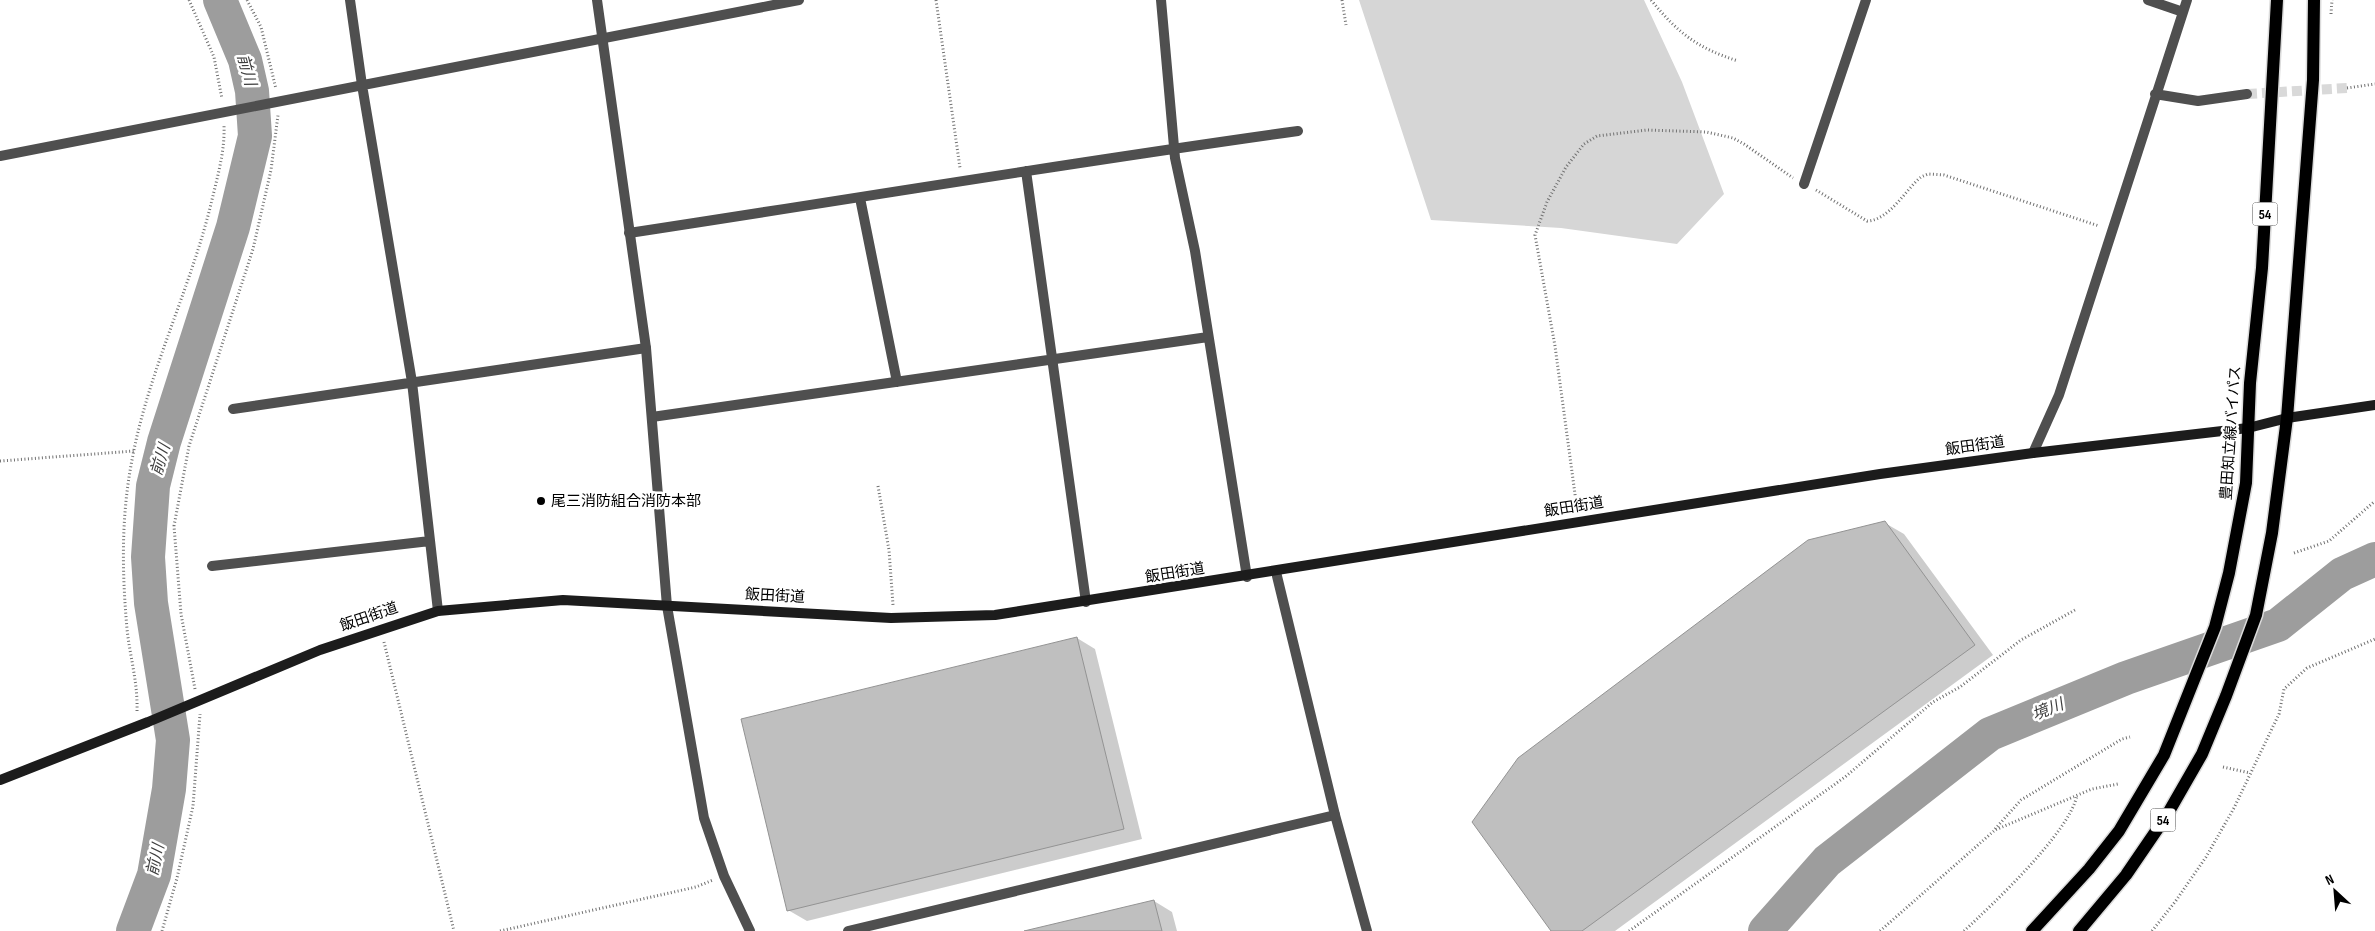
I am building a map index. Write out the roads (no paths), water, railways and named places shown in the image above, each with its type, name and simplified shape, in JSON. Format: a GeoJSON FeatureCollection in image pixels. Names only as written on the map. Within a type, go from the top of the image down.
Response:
{"type":"FeatureCollection","features":[{"type":"Feature","properties":{"kind":"main road","name":"豊田知立線バイパス"},"geometry":{"type":"LineString","coordinates":[[2032,931],[2090,869],[2119,831],[2164,755],[2215,626],[2229,573],[2246,483],[2250,383],[2262,268],[2277,0]]}},
{"type":"Feature","properties":{"kind":"main road","name":"54"},"geometry":{"type":"LineString","coordinates":[[2078,931],[2126,875],[2166,815],[2202,754],[2256,615],[2272,533],[2287,418],[2313,80],[2314,0]]}},
{"type":"Feature","properties":{"kind":"main road","name":"飯田街道"},"geometry":{"type":"LineString","coordinates":[[0,780],[136,727],[320,650],[381,628],[438,611],[563,600],[891,618],[995,615],[1247,577],[1578,522],[2034,453],[2248,428],[2287,418],[2375,405]]}},
{"type":"Feature","properties":{"kind":"street"},"geometry":{"type":"LineString","coordinates":[[350,0],[362,85],[412,382],[438,611]]}},
{"type":"Feature","properties":{"kind":"street"},"geometry":{"type":"LineString","coordinates":[[597,0],[646,348],[667,606],[704,818],[724,876],[750,931]]}},
{"type":"Feature","properties":{"kind":"street"},"geometry":{"type":"LineString","coordinates":[[0,156],[227,113],[276,101],[602,40],[799,0]]}},
{"type":"Feature","properties":{"kind":"street"},"geometry":{"type":"LineString","coordinates":[[1161,0],[1176,148],[1175,158],[1195,251],[1247,577]]}},
{"type":"Feature","properties":{"kind":"street"},"geometry":{"type":"LineString","coordinates":[[1804,184],[1866,0]]}},
{"type":"Feature","properties":{"kind":"street"},"geometry":{"type":"LineString","coordinates":[[2148,0],[2184,12]]}},
{"type":"Feature","properties":{"kind":"street"},"geometry":{"type":"LineString","coordinates":[[2034,453],[2059,396],[2187,0]]}},
{"type":"Feature","properties":{"kind":"street"},"geometry":{"type":"LineString","coordinates":[[2156,94],[2198,101],[2247,94]]}},
{"type":"Feature","properties":{"kind":"street"},"geometry":{"type":"LineString","coordinates":[[629,233],[860,198],[961,180],[1298,131]]}},
{"type":"Feature","properties":{"kind":"street"},"geometry":{"type":"LineString","coordinates":[[1026,172],[1086,602]]}},
{"type":"Feature","properties":{"kind":"street"},"geometry":{"type":"LineString","coordinates":[[860,198],[897,382]]}},
{"type":"Feature","properties":{"kind":"street"},"geometry":{"type":"LineString","coordinates":[[652,417],[1208,337]]}},
{"type":"Feature","properties":{"kind":"street"},"geometry":{"type":"LineString","coordinates":[[233,409],[646,348]]}},
{"type":"Feature","properties":{"kind":"street"},"geometry":{"type":"LineString","coordinates":[[212,566],[430,542]]}},
{"type":"Feature","properties":{"kind":"street"},"geometry":{"type":"LineString","coordinates":[[1276,572],[1335,815],[1367,931]]}},
{"type":"Feature","properties":{"kind":"street"},"geometry":{"type":"LineString","coordinates":[[848,931],[1335,815]]}},
{"type":"Feature","properties":{"kind":"waterway","name":"前川"},"geometry":{"type":"LineString","coordinates":[[133,931],[154,875],[169,789],[173,740],[151,603],[148,557],[153,486],[164,442],[233,227],[255,136],[252,91],[245,60],[220,0]]}},
{"type":"Feature","properties":{"kind":"waterway","name":"境川"},"geometry":{"type":"LineString","coordinates":[[1765,931],[1827,861],[1990,734],[2126,678],[2278,625],[2342,574],[2375,559]]}},
{"type":"Feature","properties":{"kind":"tunnel"},"geometry":{"type":"LineString","coordinates":[[2247,94],[2347,88]]}},
{"type":"Feature","properties":{"kind":"place","name":"尾三消防組合消防本部"},"geometry":{"type":"Point","coordinates":[541,501]}}]}
